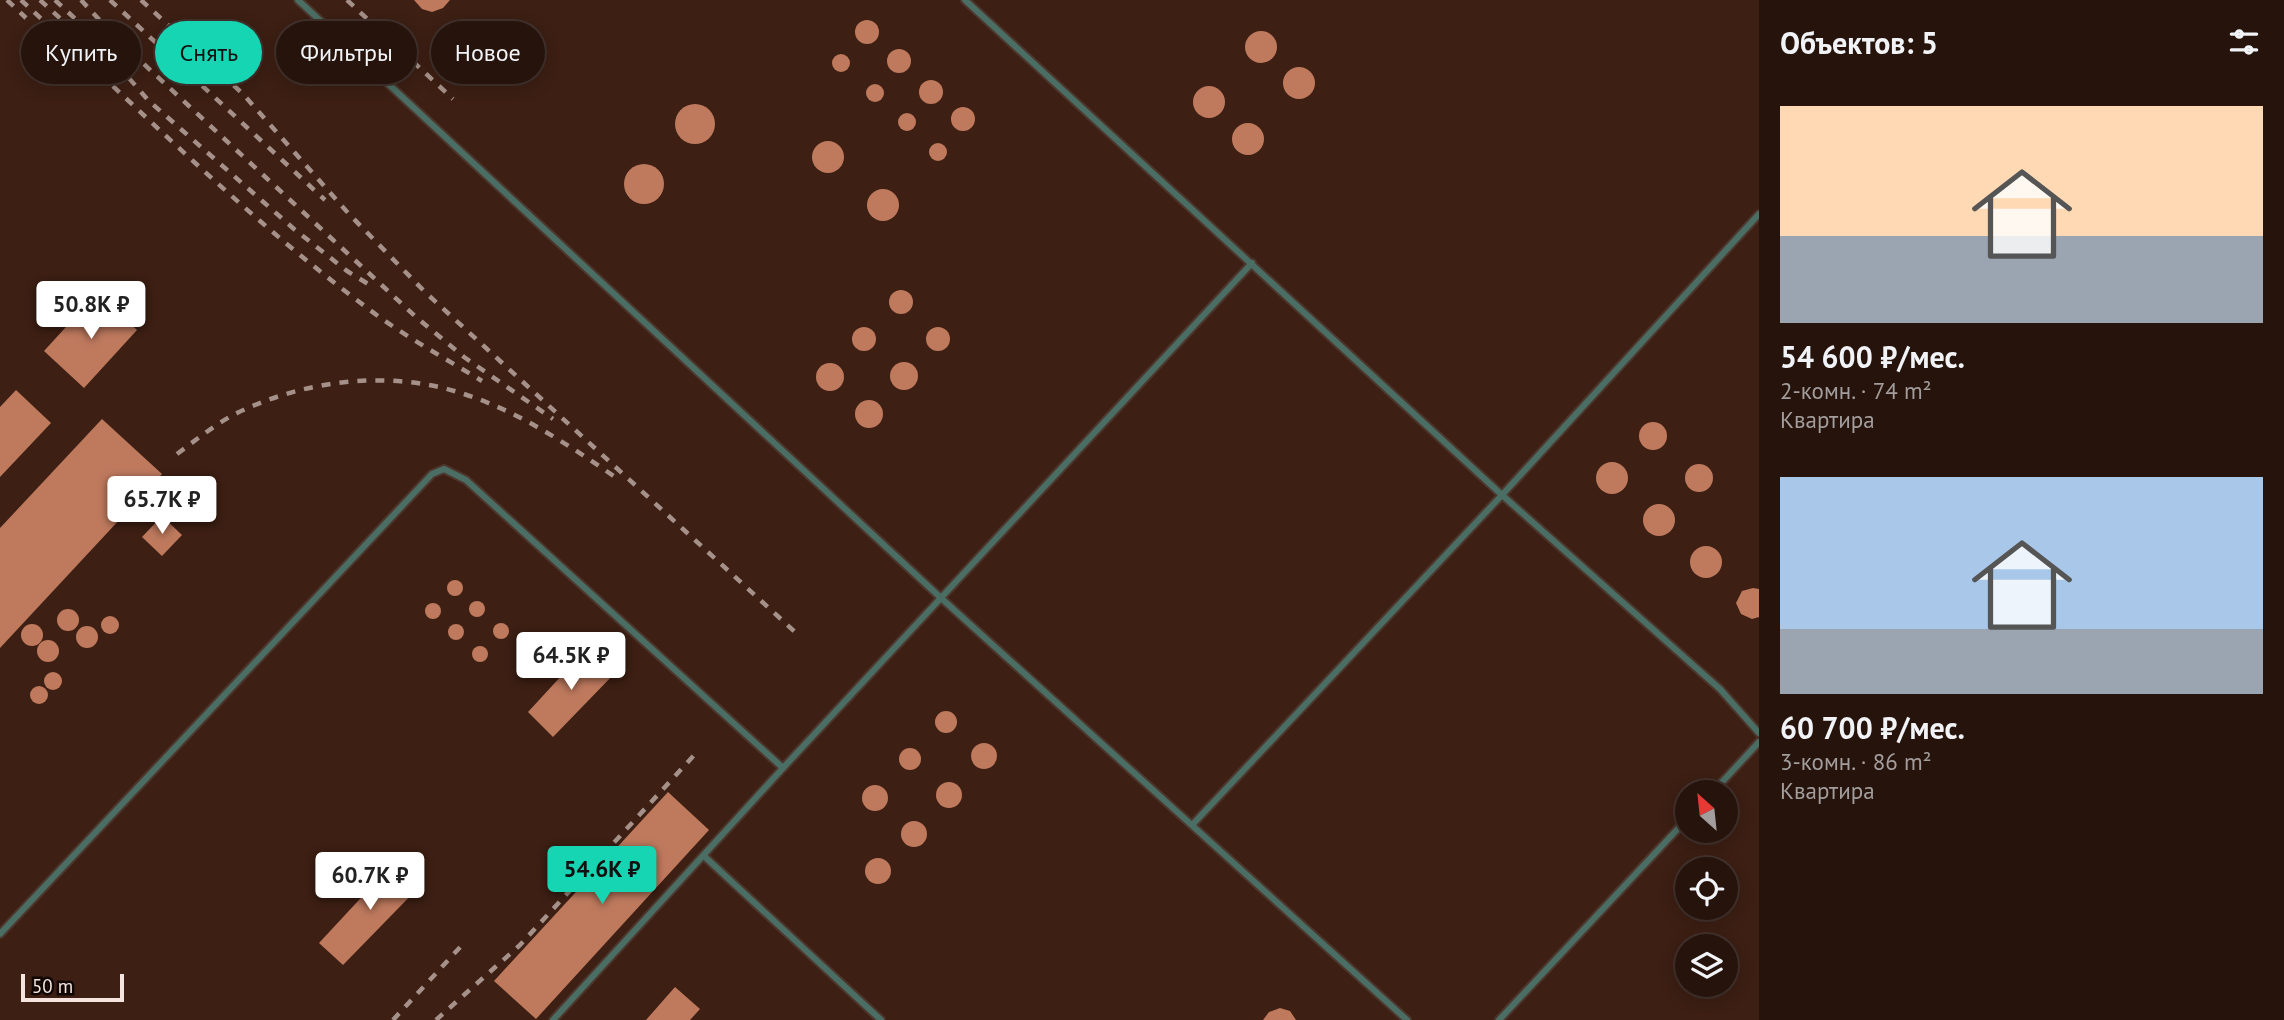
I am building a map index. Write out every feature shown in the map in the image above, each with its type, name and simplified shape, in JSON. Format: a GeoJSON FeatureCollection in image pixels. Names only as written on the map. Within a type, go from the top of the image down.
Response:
{"type":"FeatureCollection","features":[{"type":"Feature","properties":{"kind":"lane"},"geometry":{"type":"LineString","coordinates":[[298,0],[941,598],[1407,1020]]}},
{"type":"Feature","properties":{"kind":"lane"},"geometry":{"type":"LineString","coordinates":[[965,0],[1502,495],[1720,690],[1759,733]]}},
{"type":"Feature","properties":{"kind":"lane"},"geometry":{"type":"LineString","coordinates":[[1193,824],[1502,495],[1759,214]]}},
{"type":"Feature","properties":{"kind":"lane"},"geometry":{"type":"LineString","coordinates":[[552,1020],[1251,263]]}},
{"type":"Feature","properties":{"kind":"lane"},"geometry":{"type":"LineString","coordinates":[[0,934],[432,474],[444,469],[466,480],[783,768]]}},
{"type":"Feature","properties":{"kind":"lane"},"geometry":{"type":"LineString","coordinates":[[1724,780],[1759,742]]}},
{"type":"Feature","properties":{"kind":"lane"},"geometry":{"type":"LineString","coordinates":[[1499,1020],[1675,832]]}},
{"type":"Feature","properties":{"kind":"lane"},"geometry":{"type":"LineString","coordinates":[[704,856],[881,1020]]}},
{"type":"Feature","properties":{"kind":"shaded area"},"geometry":{"type":"Polygon","coordinates":[[[0,0],[1759,0],[1759,1020],[0,1020],[0,0]]]}},
{"type":"Feature","properties":{"kind":"building"},"geometry":{"type":"Polygon","coordinates":[[[414,0],[450,0],[443,8],[432,12],[422,9],[414,0]]]}},
{"type":"Feature","properties":{"kind":"building"},"geometry":{"type":"Polygon","coordinates":[[[867,20],[875,24],[879,32],[875,40],[867,44],[859,40],[855,32],[859,24],[867,20]]]}},
{"type":"Feature","properties":{"kind":"building"},"geometry":{"type":"Polygon","coordinates":[[[1261,31],[1272,36],[1277,47],[1272,58],[1261,63],[1250,58],[1245,47],[1250,36],[1261,31]]]}},
{"type":"Feature","properties":{"kind":"building"},"geometry":{"type":"Polygon","coordinates":[[[899,49],[907,53],[911,61],[907,69],[899,73],[891,69],[887,61],[891,53],[899,49]]]}},
{"type":"Feature","properties":{"kind":"building"},"geometry":{"type":"Polygon","coordinates":[[[841,54],[847,57],[850,63],[847,69],[841,72],[835,69],[832,63],[835,57],[841,54]]]}},
{"type":"Feature","properties":{"kind":"building"},"geometry":{"type":"Polygon","coordinates":[[[1299,67],[1310,72],[1315,83],[1310,94],[1299,99],[1288,94],[1283,83],[1288,72],[1299,67]]]}},
{"type":"Feature","properties":{"kind":"building"},"geometry":{"type":"Polygon","coordinates":[[[931,80],[939,84],[943,92],[939,100],[931,104],[923,100],[919,92],[923,84],[931,80]]]}},
{"type":"Feature","properties":{"kind":"building"},"geometry":{"type":"Polygon","coordinates":[[[875,84],[881,87],[884,93],[881,99],[875,102],[869,99],[866,93],[869,87],[875,84]]]}},
{"type":"Feature","properties":{"kind":"building"},"geometry":{"type":"Polygon","coordinates":[[[1209,86],[1220,91],[1225,102],[1220,113],[1209,118],[1198,113],[1193,102],[1198,91],[1209,86]]]}},
{"type":"Feature","properties":{"kind":"building"},"geometry":{"type":"Polygon","coordinates":[[[695,104],[709,110],[715,124],[709,138],[695,144],[681,138],[675,124],[681,110],[695,104]]]}},
{"type":"Feature","properties":{"kind":"building"},"geometry":{"type":"Polygon","coordinates":[[[963,107],[971,111],[975,119],[971,127],[963,131],[955,127],[951,119],[955,111],[963,107]]]}},
{"type":"Feature","properties":{"kind":"building"},"geometry":{"type":"Polygon","coordinates":[[[907,113],[913,116],[916,122],[913,128],[907,131],[901,128],[898,122],[901,116],[907,113]]]}},
{"type":"Feature","properties":{"kind":"building"},"geometry":{"type":"Polygon","coordinates":[[[1248,123],[1259,128],[1264,139],[1259,150],[1248,155],[1237,150],[1232,139],[1237,128],[1248,123]]]}},
{"type":"Feature","properties":{"kind":"building"},"geometry":{"type":"Polygon","coordinates":[[[828,141],[840,145],[844,157],[840,169],[828,173],[816,169],[812,157],[816,145],[828,141]]]}},
{"type":"Feature","properties":{"kind":"building"},"geometry":{"type":"Polygon","coordinates":[[[938,143],[944,146],[947,152],[944,158],[938,161],[932,158],[929,152],[932,146],[938,143]]]}},
{"type":"Feature","properties":{"kind":"building"},"geometry":{"type":"Polygon","coordinates":[[[644,164],[658,170],[664,184],[658,198],[644,204],[630,198],[624,184],[630,170],[644,164]]]}},
{"type":"Feature","properties":{"kind":"building"},"geometry":{"type":"Polygon","coordinates":[[[883,189],[895,193],[899,205],[895,217],[883,221],[871,217],[867,205],[871,193],[883,189]]]}},
{"type":"Feature","properties":{"kind":"building"},"geometry":{"type":"Polygon","coordinates":[[[901,290],[909,294],[913,302],[909,310],[901,314],[893,310],[889,302],[893,294],[901,290]]]}},
{"type":"Feature","properties":{"kind":"building"},"geometry":{"type":"Polygon","coordinates":[[[97,293],[137,330],[84,388],[44,351],[97,293]]]}},
{"type":"Feature","properties":{"kind":"building"},"geometry":{"type":"Polygon","coordinates":[[[864,327],[872,331],[876,339],[872,347],[864,351],[856,347],[852,339],[856,331],[864,327]]]}},
{"type":"Feature","properties":{"kind":"building"},"geometry":{"type":"Polygon","coordinates":[[[938,327],[946,331],[950,339],[946,347],[938,351],[930,347],[926,339],[930,331],[938,327]]]}},
{"type":"Feature","properties":{"kind":"building"},"geometry":{"type":"Polygon","coordinates":[[[904,362],[914,366],[918,376],[914,386],[904,390],[894,386],[890,376],[894,366],[904,362]]]}},
{"type":"Feature","properties":{"kind":"building"},"geometry":{"type":"Polygon","coordinates":[[[830,363],[840,367],[844,377],[840,387],[830,391],[820,387],[816,377],[820,367],[830,363]]]}},
{"type":"Feature","properties":{"kind":"building"},"geometry":{"type":"Polygon","coordinates":[[[16,390],[51,423],[0,477],[0,407],[16,390]]]}},
{"type":"Feature","properties":{"kind":"building"},"geometry":{"type":"Polygon","coordinates":[[[869,400],[879,404],[883,414],[879,424],[869,428],[859,424],[855,414],[859,404],[869,400]]]}},
{"type":"Feature","properties":{"kind":"building"},"geometry":{"type":"Polygon","coordinates":[[[102,419],[162,474],[0,648],[0,528],[102,419]]]}},
{"type":"Feature","properties":{"kind":"building"},"geometry":{"type":"Polygon","coordinates":[[[1653,422],[1663,426],[1667,436],[1663,446],[1653,450],[1643,446],[1639,436],[1643,426],[1653,422]]]}},
{"type":"Feature","properties":{"kind":"building"},"geometry":{"type":"Polygon","coordinates":[[[1612,462],[1623,467],[1628,478],[1623,489],[1612,494],[1601,489],[1596,478],[1601,467],[1612,462]]]}},
{"type":"Feature","properties":{"kind":"building"},"geometry":{"type":"Polygon","coordinates":[[[1699,464],[1709,468],[1713,478],[1709,488],[1699,492],[1689,488],[1685,478],[1689,468],[1699,464]]]}},
{"type":"Feature","properties":{"kind":"building"},"geometry":{"type":"Polygon","coordinates":[[[1659,504],[1670,509],[1675,520],[1670,531],[1659,536],[1648,531],[1643,520],[1648,509],[1659,504]]]}},
{"type":"Feature","properties":{"kind":"building"},"geometry":{"type":"Polygon","coordinates":[[[162,516],[182,535],[162,556],[142,537],[162,516]]]}},
{"type":"Feature","properties":{"kind":"building"},"geometry":{"type":"Polygon","coordinates":[[[1706,546],[1717,551],[1722,562],[1717,573],[1706,578],[1695,573],[1690,562],[1695,551],[1706,546]]]}},
{"type":"Feature","properties":{"kind":"building"},"geometry":{"type":"Polygon","coordinates":[[[455,580],[463,588],[455,596],[447,588],[455,580]]]}},
{"type":"Feature","properties":{"kind":"building"},"geometry":{"type":"Polygon","coordinates":[[[1759,589],[1759,617],[1752,619],[1741,614],[1736,603],[1742,591],[1759,589]]]}},
{"type":"Feature","properties":{"kind":"building"},"geometry":{"type":"Polygon","coordinates":[[[477,601],[485,609],[477,617],[469,609],[477,601]]]}},
{"type":"Feature","properties":{"kind":"building"},"geometry":{"type":"Polygon","coordinates":[[[433,603],[441,611],[433,619],[425,611],[433,603]]]}},
{"type":"Feature","properties":{"kind":"building"},"geometry":{"type":"Polygon","coordinates":[[[68,609],[76,612],[79,620],[76,628],[68,631],[60,628],[57,620],[60,612],[68,609]]]}},
{"type":"Feature","properties":{"kind":"building"},"geometry":{"type":"Polygon","coordinates":[[[110,616],[116,619],[119,625],[116,631],[110,634],[104,631],[101,625],[104,619],[110,616]]]}},
{"type":"Feature","properties":{"kind":"building"},"geometry":{"type":"Polygon","coordinates":[[[501,623],[509,631],[501,639],[493,631],[501,623]]]}},
{"type":"Feature","properties":{"kind":"building"},"geometry":{"type":"Polygon","coordinates":[[[32,624],[40,627],[43,635],[40,643],[32,646],[24,643],[21,635],[24,627],[32,624]]]}},
{"type":"Feature","properties":{"kind":"building"},"geometry":{"type":"Polygon","coordinates":[[[456,624],[464,632],[456,640],[448,632],[456,624]]]}},
{"type":"Feature","properties":{"kind":"building"},"geometry":{"type":"Polygon","coordinates":[[[87,626],[95,629],[98,637],[95,645],[87,648],[79,645],[76,637],[79,629],[87,626]]]}},
{"type":"Feature","properties":{"kind":"building"},"geometry":{"type":"Polygon","coordinates":[[[48,640],[56,643],[59,651],[56,659],[48,662],[40,659],[37,651],[40,643],[48,640]]]}},
{"type":"Feature","properties":{"kind":"building"},"geometry":{"type":"Polygon","coordinates":[[[480,646],[488,654],[480,662],[472,654],[480,646]]]}},
{"type":"Feature","properties":{"kind":"building"},"geometry":{"type":"Polygon","coordinates":[[[587,648],[615,673],[553,737],[528,712],[587,648]]]}},
{"type":"Feature","properties":{"kind":"building"},"geometry":{"type":"Polygon","coordinates":[[[53,672],[59,675],[62,681],[59,687],[53,690],[47,687],[44,681],[47,675],[53,672]]]}},
{"type":"Feature","properties":{"kind":"building"},"geometry":{"type":"Polygon","coordinates":[[[39,686],[45,689],[48,695],[45,701],[39,704],[33,701],[30,695],[33,689],[39,686]]]}},
{"type":"Feature","properties":{"kind":"building"},"geometry":{"type":"Polygon","coordinates":[[[946,711],[954,714],[957,722],[954,730],[946,733],[938,730],[935,722],[938,714],[946,711]]]}},
{"type":"Feature","properties":{"kind":"building"},"geometry":{"type":"Polygon","coordinates":[[[984,743],[993,747],[997,756],[993,765],[984,769],[975,765],[971,756],[975,747],[984,743]]]}},
{"type":"Feature","properties":{"kind":"building"},"geometry":{"type":"Polygon","coordinates":[[[910,748],[918,751],[921,759],[918,767],[910,770],[902,767],[899,759],[902,751],[910,748]]]}},
{"type":"Feature","properties":{"kind":"building"},"geometry":{"type":"Polygon","coordinates":[[[949,782],[958,786],[962,795],[958,804],[949,808],[940,804],[936,795],[940,786],[949,782]]]}},
{"type":"Feature","properties":{"kind":"building"},"geometry":{"type":"Polygon","coordinates":[[[875,785],[884,789],[888,798],[884,807],[875,811],[866,807],[862,798],[866,789],[875,785]]]}},
{"type":"Feature","properties":{"kind":"building"},"geometry":{"type":"Polygon","coordinates":[[[668,792],[709,830],[536,1019],[494,981],[668,792]]]}},
{"type":"Feature","properties":{"kind":"building"},"geometry":{"type":"Polygon","coordinates":[[[914,821],[923,825],[927,834],[923,843],[914,847],[905,843],[901,834],[905,825],[914,821]]]}},
{"type":"Feature","properties":{"kind":"building"},"geometry":{"type":"Polygon","coordinates":[[[878,858],[887,862],[891,871],[887,880],[878,884],[869,880],[865,871],[869,862],[878,858]]]}},
{"type":"Feature","properties":{"kind":"building"},"geometry":{"type":"Polygon","coordinates":[[[397,859],[421,885],[343,965],[319,943],[397,859]]]}},
{"type":"Feature","properties":{"kind":"building"},"geometry":{"type":"Polygon","coordinates":[[[675,987],[700,1009],[690,1020],[646,1020],[675,987]]]}},
{"type":"Feature","properties":{"kind":"building"},"geometry":{"type":"Polygon","coordinates":[[[1280,1008],[1290,1011],[1296,1020],[1263,1020],[1269,1012],[1280,1008]]]}},
{"type":"Feature","properties":{"kind":"railway"},"geometry":{"type":"LineString","coordinates":[[7,0],[26,18]]}},
{"type":"Feature","properties":{"kind":"railway"},"geometry":{"type":"LineString","coordinates":[[21,0],[190,158],[320,272],[394,327],[482,381]]}},
{"type":"Feature","properties":{"kind":"railway"},"geometry":{"type":"LineString","coordinates":[[40,0],[63,21]]}},
{"type":"Feature","properties":{"kind":"railway"},"geometry":{"type":"LineString","coordinates":[[55,0],[84,27],[149,101],[294,229],[347,271],[373,287]]}},
{"type":"Feature","properties":{"kind":"railway"},"geometry":{"type":"LineString","coordinates":[[81,0],[119,41],[416,317],[464,357],[553,419]]}},
{"type":"Feature","properties":{"kind":"railway"},"geometry":{"type":"LineString","coordinates":[[110,0],[325,200]]}},
{"type":"Feature","properties":{"kind":"railway"},"geometry":{"type":"LineString","coordinates":[[141,0],[243,94],[349,214],[425,292],[795,632]]}},
{"type":"Feature","properties":{"kind":"railway"},"geometry":{"type":"LineString","coordinates":[[347,0],[453,99]]}},
{"type":"Feature","properties":{"kind":"railway"},"geometry":{"type":"LineString","coordinates":[[177,454],[212,428],[262,402],[318,386],[377,380],[435,386],[485,401],[563,442],[618,479]]}},
{"type":"Feature","properties":{"kind":"railway"},"geometry":{"type":"LineString","coordinates":[[436,1020],[520,945],[698,751]]}},
{"type":"Feature","properties":{"kind":"railway"},"geometry":{"type":"LineString","coordinates":[[393,1020],[463,944]]}}]}
